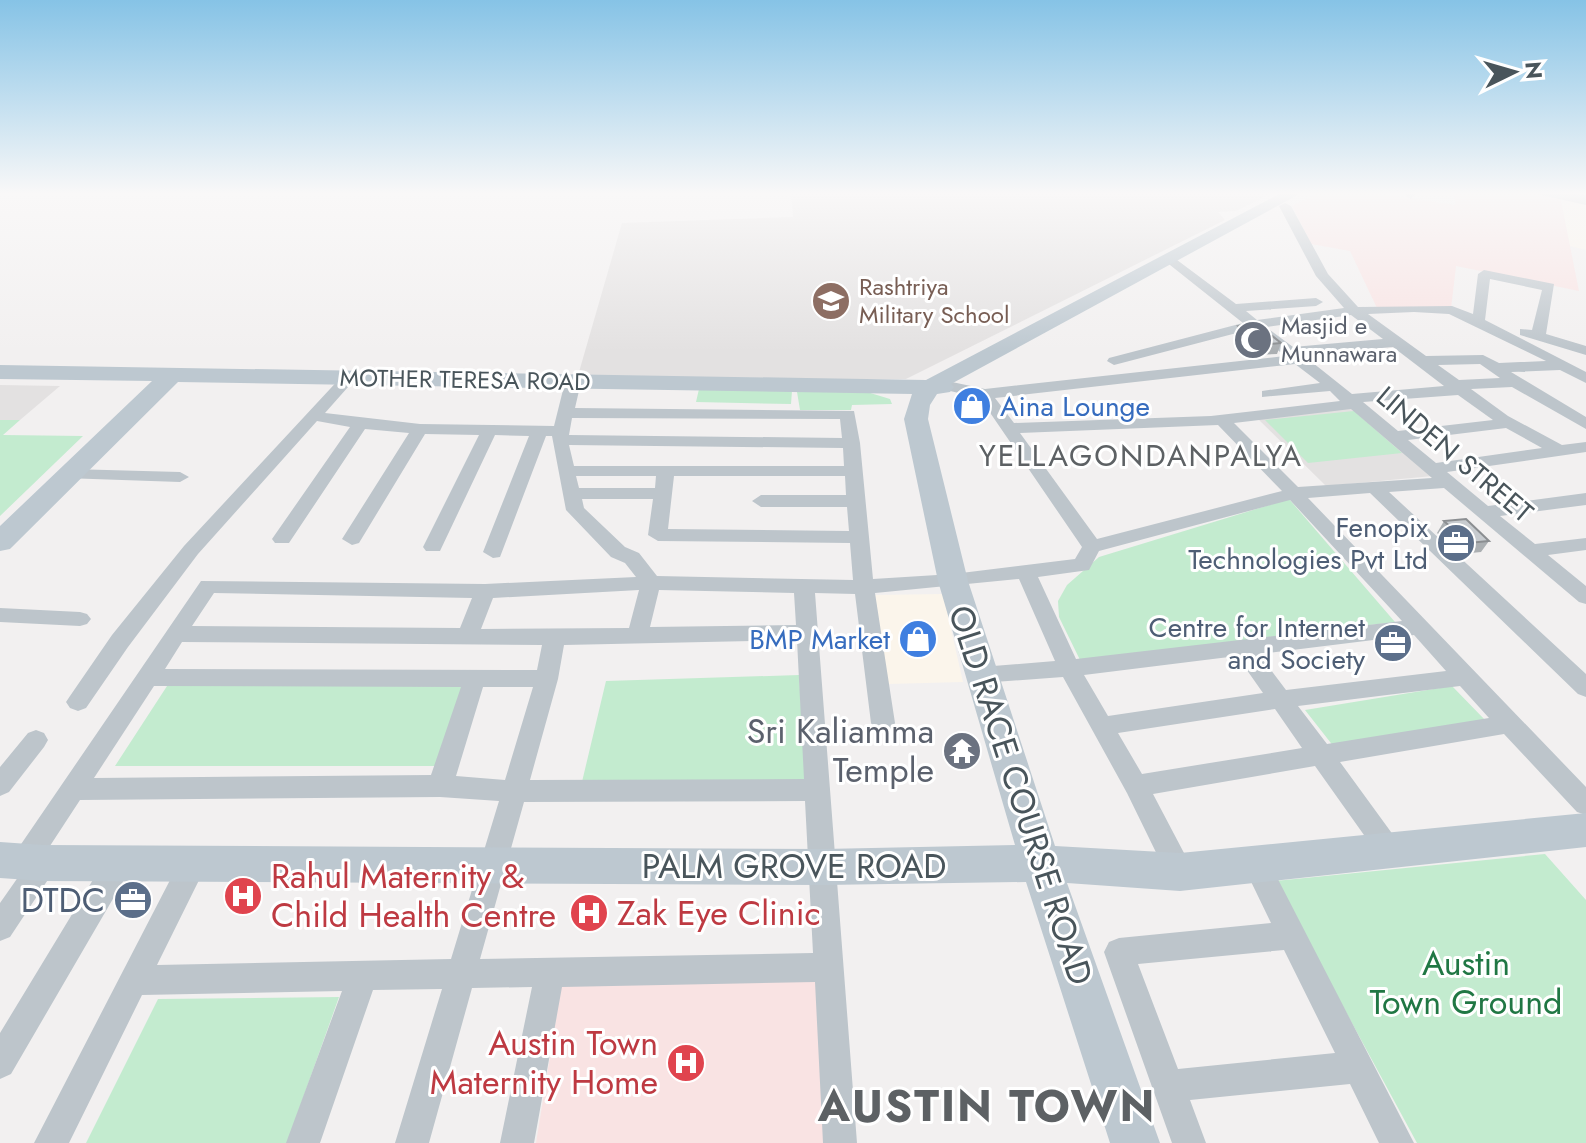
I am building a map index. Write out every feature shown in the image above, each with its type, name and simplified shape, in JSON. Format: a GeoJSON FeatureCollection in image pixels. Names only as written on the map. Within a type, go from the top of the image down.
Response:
{"type":"FeatureCollection","features":[{"type":"Feature","properties":{"kind":"street","name":"MOTHER TERESA ROAD"},"geometry":{"type":"LineString","coordinates":[[0,372],[941,386],[1201,245]]}},
{"type":"Feature","properties":{"kind":"street"},"geometry":{"type":"LineString","coordinates":[[1309,245],[1322,276],[1354,311],[1454,388],[1559,451]]}},
{"type":"Feature","properties":{"kind":"street","name":"LINDEN STREET"},"geometry":{"type":"LineString","coordinates":[[1173,260],[1333,386],[1583,592]]}},
{"type":"Feature","properties":{"kind":"street"},"geometry":{"type":"LineString","coordinates":[[1479,318],[1484,274],[1549,287],[1538,336]]}},
{"type":"Feature","properties":{"kind":"street"},"geometry":{"type":"LineString","coordinates":[[1236,308],[1316,302]]}},
{"type":"Feature","properties":{"kind":"street"},"geometry":{"type":"LineString","coordinates":[[1114,361],[1256,324],[1354,311],[1414,308],[1452,310],[1586,351]]}},
{"type":"Feature","properties":{"kind":"street"},"geometry":{"type":"LineString","coordinates":[[1452,310],[1586,378]]}},
{"type":"Feature","properties":{"kind":"street"},"geometry":{"type":"LineString","coordinates":[[1192,341],[1223,367]]}},
{"type":"Feature","properties":{"kind":"street"},"geometry":{"type":"LineString","coordinates":[[941,386],[985,394],[1039,382],[1223,367],[1396,342]]}},
{"type":"Feature","properties":{"kind":"street"},"geometry":{"type":"LineString","coordinates":[[1421,361],[1483,359],[1586,424]]}},
{"type":"Feature","properties":{"kind":"street"},"geometry":{"type":"LineString","coordinates":[[1496,368],[1564,365]]}},
{"type":"Feature","properties":{"kind":"street"},"geometry":{"type":"LineString","coordinates":[[0,542],[172,375]]}},
{"type":"Feature","properties":{"kind":"street"},"geometry":{"type":"LineString","coordinates":[[78,702],[120,641],[183,560],[348,378]]}},
{"type":"Feature","properties":{"kind":"street"},"geometry":{"type":"LineString","coordinates":[[573,382],[562,428],[566,471],[575,510],[618,552],[632,558],[651,583]]}},
{"type":"Feature","properties":{"kind":"street"},"geometry":{"type":"LineString","coordinates":[[1008,428],[1222,420],[1515,382]]}},
{"type":"Feature","properties":{"kind":"street","name":"MOTHER TERESA ROAD"},"geometry":{"type":"LineString","coordinates":[[923,443],[926,421],[941,386]]}},
{"type":"Feature","properties":{"kind":"street"},"geometry":{"type":"LineString","coordinates":[[1268,394],[1333,386]]}},
{"type":"Feature","properties":{"kind":"street"},"geometry":{"type":"LineString","coordinates":[[985,394],[1092,547]]}},
{"type":"Feature","properties":{"kind":"street"},"geometry":{"type":"LineString","coordinates":[[314,416],[420,429],[539,431],[848,414],[864,587],[883,723]]}},
{"type":"Feature","properties":{"kind":"street"},"geometry":{"type":"LineString","coordinates":[[1222,420],[1296,493],[1417,627],[1586,804]]}},
{"type":"Feature","properties":{"kind":"street"},"geometry":{"type":"LineString","coordinates":[[1393,437],[1509,423]]}},
{"type":"Feature","properties":{"kind":"street"},"geometry":{"type":"LineString","coordinates":[[282,539],[360,424]]}},
{"type":"Feature","properties":{"kind":"street"},"geometry":{"type":"LineString","coordinates":[[562,428],[852,443]]}},
{"type":"Feature","properties":{"kind":"street"},"geometry":{"type":"LineString","coordinates":[[352,539],[420,429]]}},
{"type":"Feature","properties":{"kind":"street"},"geometry":{"type":"LineString","coordinates":[[433,547],[489,431]]}},
{"type":"Feature","properties":{"kind":"street"},"geometry":{"type":"LineString","coordinates":[[493,552],[539,431]]}},
{"type":"Feature","properties":{"kind":"street","name":"OLD RACE COURSE ROAD"},"geometry":{"type":"LineString","coordinates":[[923,443],[953,581],[981,675],[1040,863],[1135,1143]]}},
{"type":"Feature","properties":{"kind":"street"},"geometry":{"type":"LineString","coordinates":[[0,927],[23,862],[208,586],[485,591],[651,583],[864,587],[1027,574],[1082,565],[1092,547],[1296,493],[1376,489],[1586,447]]}},
{"type":"Feature","properties":{"kind":"street"},"geometry":{"type":"LineString","coordinates":[[566,471],[854,471]]}},
{"type":"Feature","properties":{"kind":"street"},"geometry":{"type":"LineString","coordinates":[[666,471],[658,535],[860,537]]}},
{"type":"Feature","properties":{"kind":"street"},"geometry":{"type":"LineString","coordinates":[[70,474],[180,477]]}},
{"type":"Feature","properties":{"kind":"street"},"geometry":{"type":"LineString","coordinates":[[1376,489],[1586,688]]}},
{"type":"Feature","properties":{"kind":"street"},"geometry":{"type":"LineString","coordinates":[[571,493],[663,494]]}},
{"type":"Feature","properties":{"kind":"street"},"geometry":{"type":"LineString","coordinates":[[1484,512],[1586,499]]}},
{"type":"Feature","properties":{"kind":"street"},"geometry":{"type":"LineString","coordinates":[[761,501],[857,501]]}},
{"type":"Feature","properties":{"kind":"street"},"geometry":{"type":"LineString","coordinates":[[1531,551],[1586,544]]}},
{"type":"Feature","properties":{"kind":"street"},"geometry":{"type":"LineString","coordinates":[[1027,574],[1069,668],[1136,786],[1180,872]]}},
{"type":"Feature","properties":{"kind":"street"},"geometry":{"type":"LineString","coordinates":[[637,636],[651,583]]}},
{"type":"Feature","properties":{"kind":"street"},"geometry":{"type":"LineString","coordinates":[[804,587],[840,1143]]}},
{"type":"Feature","properties":{"kind":"street"},"geometry":{"type":"LineString","coordinates":[[468,636],[485,591]]}},
{"type":"Feature","properties":{"kind":"street"},"geometry":{"type":"LineString","coordinates":[[0,615],[80,619]]}},
{"type":"Feature","properties":{"kind":"street"},"geometry":{"type":"LineString","coordinates":[[981,675],[1069,668],[1417,627]]}},
{"type":"Feature","properties":{"kind":"street"},"geometry":{"type":"LineString","coordinates":[[177,634],[554,637],[806,632]]}},
{"type":"Feature","properties":{"kind":"street"},"geometry":{"type":"LineString","coordinates":[[412,1143],[547,679],[554,637]]}},
{"type":"Feature","properties":{"kind":"street"},"geometry":{"type":"LineString","coordinates":[[1242,646],[1390,851]]}},
{"type":"Feature","properties":{"kind":"street"},"geometry":{"type":"LineString","coordinates":[[148,677],[547,679]]}},
{"type":"Feature","properties":{"kind":"street"},"geometry":{"type":"LineString","coordinates":[[1102,726],[1281,699],[1464,677]]}},
{"type":"Feature","properties":{"kind":"street"},"geometry":{"type":"LineString","coordinates":[[440,786],[475,678]]}},
{"type":"Feature","properties":{"kind":"street"},"geometry":{"type":"LineString","coordinates":[[1136,786],[1508,724]]}},
{"type":"Feature","properties":{"kind":"street"},"geometry":{"type":"LineString","coordinates":[[0,785],[36,740]]}},
{"type":"Feature","properties":{"kind":"street"},"geometry":{"type":"LineString","coordinates":[[73,789],[440,786],[513,791],[817,790]]}},
{"type":"Feature","properties":{"kind":"street","name":"PALM GROVE ROAD"},"geometry":{"type":"LineString","coordinates":[[23,862],[824,867],[1040,863],[1180,872],[1586,830]]}},
{"type":"Feature","properties":{"kind":"street"},"geometry":{"type":"LineString","coordinates":[[1255,863],[1397,1143]]}},
{"type":"Feature","properties":{"kind":"street"},"geometry":{"type":"LineString","coordinates":[[0,1063],[118,864]]}},
{"type":"Feature","properties":{"kind":"street"},"geometry":{"type":"LineString","coordinates":[[51,1143],[193,864]]}},
{"type":"Feature","properties":{"kind":"street"},"geometry":{"type":"LineString","coordinates":[[1189,1143],[1119,952],[1291,935]]}},
{"type":"Feature","properties":{"kind":"street"},"geometry":{"type":"LineString","coordinates":[[133,980],[829,967]]}},
{"type":"Feature","properties":{"kind":"street"},"geometry":{"type":"LineString","coordinates":[[517,1143],[550,972]]}},
{"type":"Feature","properties":{"kind":"street"},"geometry":{"type":"LineString","coordinates":[[303,1143],[363,975]]}},
{"type":"Feature","properties":{"kind":"street"},"geometry":{"type":"LineString","coordinates":[[1168,1086],[1358,1067]]}},
{"type":"Feature","properties":{"kind":"shaded area","name":"Rashtriya Military School"},"geometry":{"type":"Polygon","coordinates":[[[616,245],[1174,245],[906,379],[577,379],[616,245]]]}},
{"type":"Feature","properties":{"kind":"shaded area"},"geometry":{"type":"Polygon","coordinates":[[[1318,245],[1570,245],[1579,291],[1456,266],[1451,309],[1377,308],[1350,251],[1318,245]]]}},
{"type":"Feature","properties":{"kind":"shaded area"},"geometry":{"type":"Polygon","coordinates":[[[1586,245],[1586,250],[1570,246],[1586,245]]]}},
{"type":"Feature","properties":{"kind":"shaded area"},"geometry":{"type":"Polygon","coordinates":[[[0,385],[60,386],[20,420],[0,420],[0,385]]]}},
{"type":"Feature","properties":{"kind":"shaded area"},"geometry":{"type":"Polygon","coordinates":[[[1352,407],[1433,476],[1326,486],[1258,419],[1352,407]]]}},
{"type":"Feature","properties":{"kind":"shaded area","name":"BMP Market"},"geometry":{"type":"Polygon","coordinates":[[[943,594],[963,682],[888,684],[875,595],[943,594]]]}},
{"type":"Feature","properties":{"kind":"shaded area","name":"Austin Town Maternity Home"},"geometry":{"type":"Polygon","coordinates":[[[818,975],[826,1143],[536,1143],[562,982],[818,975]]]}},
{"type":"Feature","properties":{"kind":"green space"},"geometry":{"type":"Polygon","coordinates":[[[699,389],[792,391],[791,404],[696,402],[699,389]]]}},
{"type":"Feature","properties":{"kind":"green space"},"geometry":{"type":"Polygon","coordinates":[[[797,392],[867,392],[890,399],[892,404],[852,405],[851,410],[800,410],[797,392]]]}},
{"type":"Feature","properties":{"kind":"green space"},"geometry":{"type":"Polygon","coordinates":[[[1354,411],[1402,453],[1308,463],[1265,420],[1354,411]]]}},
{"type":"Feature","properties":{"kind":"green space"},"geometry":{"type":"Polygon","coordinates":[[[0,420],[20,420],[3,435],[83,436],[0,516],[0,420]]]}},
{"type":"Feature","properties":{"kind":"green space"},"geometry":{"type":"Polygon","coordinates":[[[1289,499],[1395,622],[1080,660],[1059,617],[1058,601],[1067,585],[1099,557],[1289,499]]]}},
{"type":"Feature","properties":{"kind":"green space"},"geometry":{"type":"Polygon","coordinates":[[[799,675],[806,781],[581,786],[606,681],[799,675]]]}},
{"type":"Feature","properties":{"kind":"green space"},"geometry":{"type":"Polygon","coordinates":[[[169,683],[465,683],[436,766],[115,766],[169,683]]]}},
{"type":"Feature","properties":{"kind":"green space"},"geometry":{"type":"Polygon","coordinates":[[[1452,686],[1486,721],[1334,747],[1305,710],[1452,686]]]}},
{"type":"Feature","properties":{"kind":"green space","name":"Austin Town Ground"},"geometry":{"type":"Polygon","coordinates":[[[1545,854],[1586,900],[1586,1143],[1417,1143],[1275,881],[1545,854]]]}},
{"type":"Feature","properties":{"kind":"green space"},"geometry":{"type":"Polygon","coordinates":[[[339,997],[287,1143],[86,1143],[158,999],[339,997]]]}},
{"type":"Feature","properties":{"kind":"building"},"geometry":{"type":"Polygon","coordinates":[[[1255,322],[1281,343],[1258,345],[1238,326],[1255,322]]]}},
{"type":"Feature","properties":{"kind":"building"},"geometry":{"type":"Polygon","coordinates":[[[1466,519],[1489,541],[1468,543],[1444,521],[1466,519]]]}},
{"type":"Feature","properties":{"kind":"place","name":"Rashtriya Military School"},"geometry":{"type":"Point","coordinates":[831,301]}},
{"type":"Feature","properties":{"kind":"place","name":"Masjid e Munnawara"},"geometry":{"type":"Point","coordinates":[1253,340]}},
{"type":"Feature","properties":{"kind":"place","name":"Aina Lounge"},"geometry":{"type":"Point","coordinates":[972,406]}},
{"type":"Feature","properties":{"kind":"place","name":"Fenopix Technologies Pvt Ltd"},"geometry":{"type":"Point","coordinates":[1456,543]}},
{"type":"Feature","properties":{"kind":"place","name":"BMP Market"},"geometry":{"type":"Point","coordinates":[918,639]}},
{"type":"Feature","properties":{"kind":"place","name":"Centre for Internet and Society"},"geometry":{"type":"Point","coordinates":[1393,643]}},
{"type":"Feature","properties":{"kind":"place","name":"Sri Kaliamma Temple"},"geometry":{"type":"Point","coordinates":[962,751]}},
{"type":"Feature","properties":{"kind":"place","name":"Rahul Maternity & Child Health Centre"},"geometry":{"type":"Point","coordinates":[243,896]}},
{"type":"Feature","properties":{"kind":"place","name":"DTDC"},"geometry":{"type":"Point","coordinates":[133,900]}},
{"type":"Feature","properties":{"kind":"place","name":"Zak Eye Clinic"},"geometry":{"type":"Point","coordinates":[589,913]}},
{"type":"Feature","properties":{"kind":"place","name":"Austin Town Maternity Home"},"geometry":{"type":"Point","coordinates":[686,1063]}},
{"type":"Feature","properties":{"kind":"district","name":"YELLAGONDANPALYA"},"geometry":{"type":"Point","coordinates":[1141,456]}},
{"type":"Feature","properties":{"kind":"district","name":"AUSTIN TOWN"},"geometry":{"type":"Point","coordinates":[987,1106]}}]}
